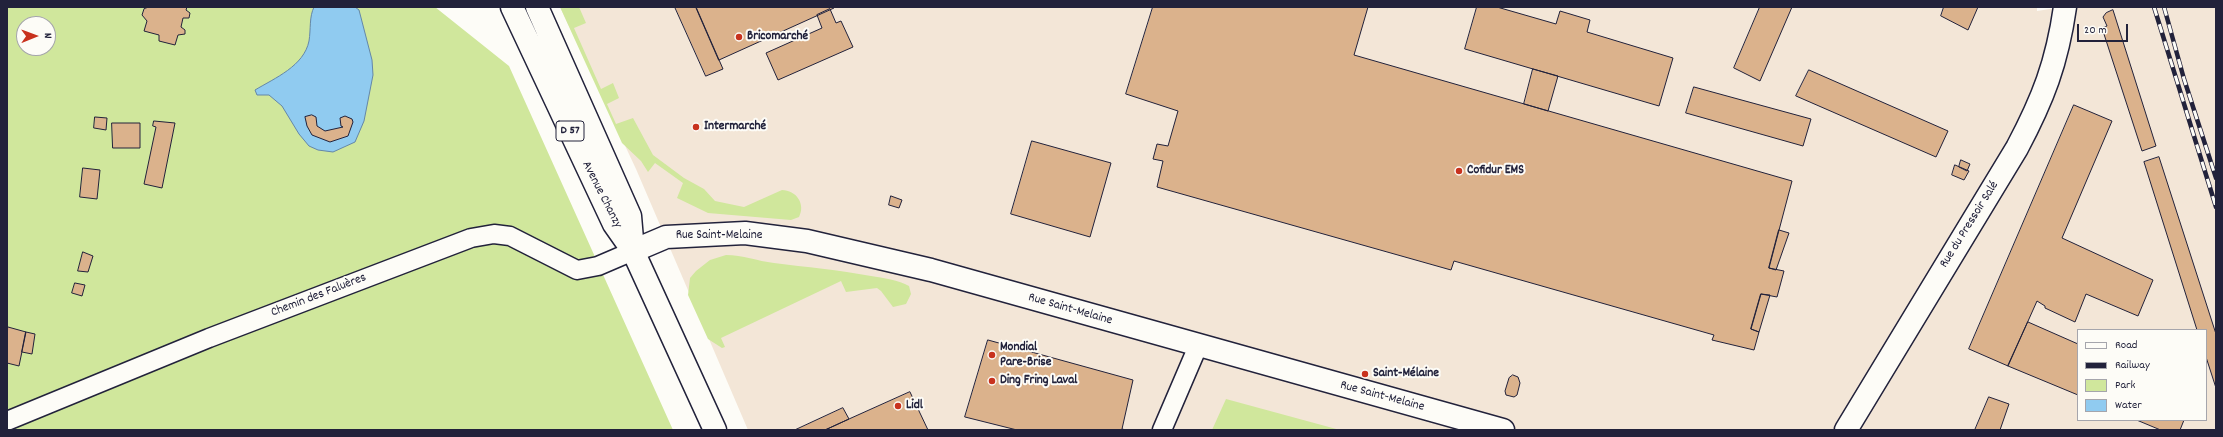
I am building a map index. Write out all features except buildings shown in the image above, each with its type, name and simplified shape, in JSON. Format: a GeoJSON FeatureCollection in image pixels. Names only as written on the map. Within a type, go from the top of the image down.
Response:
{"type":"FeatureCollection","features":[{"type":"Feature","properties":{"kind":"main road","name":"Avenue Chanzy"},"geometry":{"type":"LineString","coordinates":[[512,7],[614,224],[633,251]]}},
{"type":"Feature","properties":{"kind":"main road","name":"Avenue Chanzy"},"geometry":{"type":"LineString","coordinates":[[537,7],[631,218],[633,251]]}},
{"type":"Feature","properties":{"kind":"main road","name":"Rue du Pressoir Salé"},"geometry":{"type":"LineString","coordinates":[[1846,430],[2017,148],[2034,116],[2051,74],[2065,7]]}},
{"type":"Feature","properties":{"kind":"main road","name":"Rue Saint-Melaine"},"geometry":{"type":"LineString","coordinates":[[633,251],[666,237],[745,233],[807,241],[931,270],[1198,346],[1503,430]]}},
{"type":"Feature","properties":{"kind":"main road","name":"D 57"},"geometry":{"type":"LineString","coordinates":[[633,251],[715,430]]}},
{"type":"Feature","properties":{"kind":"street","name":"Chemin des Faluères"},"geometry":{"type":"LineString","coordinates":[[7,421],[209,338],[471,238],[494,234],[510,236],[577,270],[598,266],[633,251]]}},
{"type":"Feature","properties":{"kind":"street"},"geometry":{"type":"LineString","coordinates":[[1162,430],[1198,346]]}},
{"type":"Feature","properties":{"kind":"shaded area"},"geometry":{"type":"Polygon","coordinates":[[[560,7],[2037,7],[2037,11],[2063,7],[2216,7],[2216,430],[748,430],[636,169],[560,7]]]}},
{"type":"Feature","properties":{"kind":"green space"},"geometry":{"type":"Polygon","coordinates":[[[7,7],[435,7],[509,66],[673,430],[7,430],[7,7]]]}},
{"type":"Feature","properties":{"kind":"green space"},"geometry":{"type":"Polygon","coordinates":[[[560,7],[579,7],[586,23],[574,28],[601,89],[613,83],[619,98],[607,104],[616,124],[633,118],[653,155],[684,178],[704,189],[715,201],[744,207],[782,190],[792,192],[798,199],[801,207],[799,217],[791,220],[708,213],[677,198],[683,183],[655,163],[648,172],[641,161],[622,143],[560,7]]]}},
{"type":"Feature","properties":{"kind":"green space"},"geometry":{"type":"Polygon","coordinates":[[[726,255],[774,263],[847,272],[901,282],[909,286],[911,294],[906,304],[893,307],[877,288],[846,292],[841,281],[721,338],[725,347],[722,348],[708,339],[688,295],[690,278],[696,271],[710,260],[726,255]]]}},
{"type":"Feature","properties":{"kind":"green space"},"geometry":{"type":"Polygon","coordinates":[[[1226,399],[1340,430],[1212,430],[1226,399]]]}},
{"type":"Feature","properties":{"kind":"water"},"geometry":{"type":"Polygon","coordinates":[[[314,7],[355,7],[359,10],[372,60],[373,75],[364,121],[355,142],[333,152],[318,150],[309,146],[299,134],[282,106],[269,95],[257,95],[255,90],[280,76],[301,58],[309,41],[312,11],[314,7]]]}},
{"type":"Feature","properties":{"kind":"railway"},"geometry":{"type":"LineString","coordinates":[[2154,7],[2216,207]]}},
{"type":"Feature","properties":{"kind":"railway"},"geometry":{"type":"LineString","coordinates":[[2164,7],[2184,79],[2216,178]]}},
{"type":"Feature","properties":{"kind":"place","name":"Bricomarché"},"geometry":{"type":"Point","coordinates":[739,37]}},
{"type":"Feature","properties":{"kind":"place","name":"Intermarché"},"geometry":{"type":"Point","coordinates":[696,127]}},
{"type":"Feature","properties":{"kind":"place","name":"Cofidur EMS"},"geometry":{"type":"Point","coordinates":[1459,171]}},
{"type":"Feature","properties":{"kind":"place","name":"Mondial Pare-Brise"},"geometry":{"type":"Point","coordinates":[992,355]}},
{"type":"Feature","properties":{"kind":"place","name":"Saint-Mélaine"},"geometry":{"type":"Point","coordinates":[1365,374]}},
{"type":"Feature","properties":{"kind":"place","name":"Ding Fring Laval"},"geometry":{"type":"Point","coordinates":[992,381]}},
{"type":"Feature","properties":{"kind":"place","name":"Lidl"},"geometry":{"type":"Point","coordinates":[898,406]}}]}
